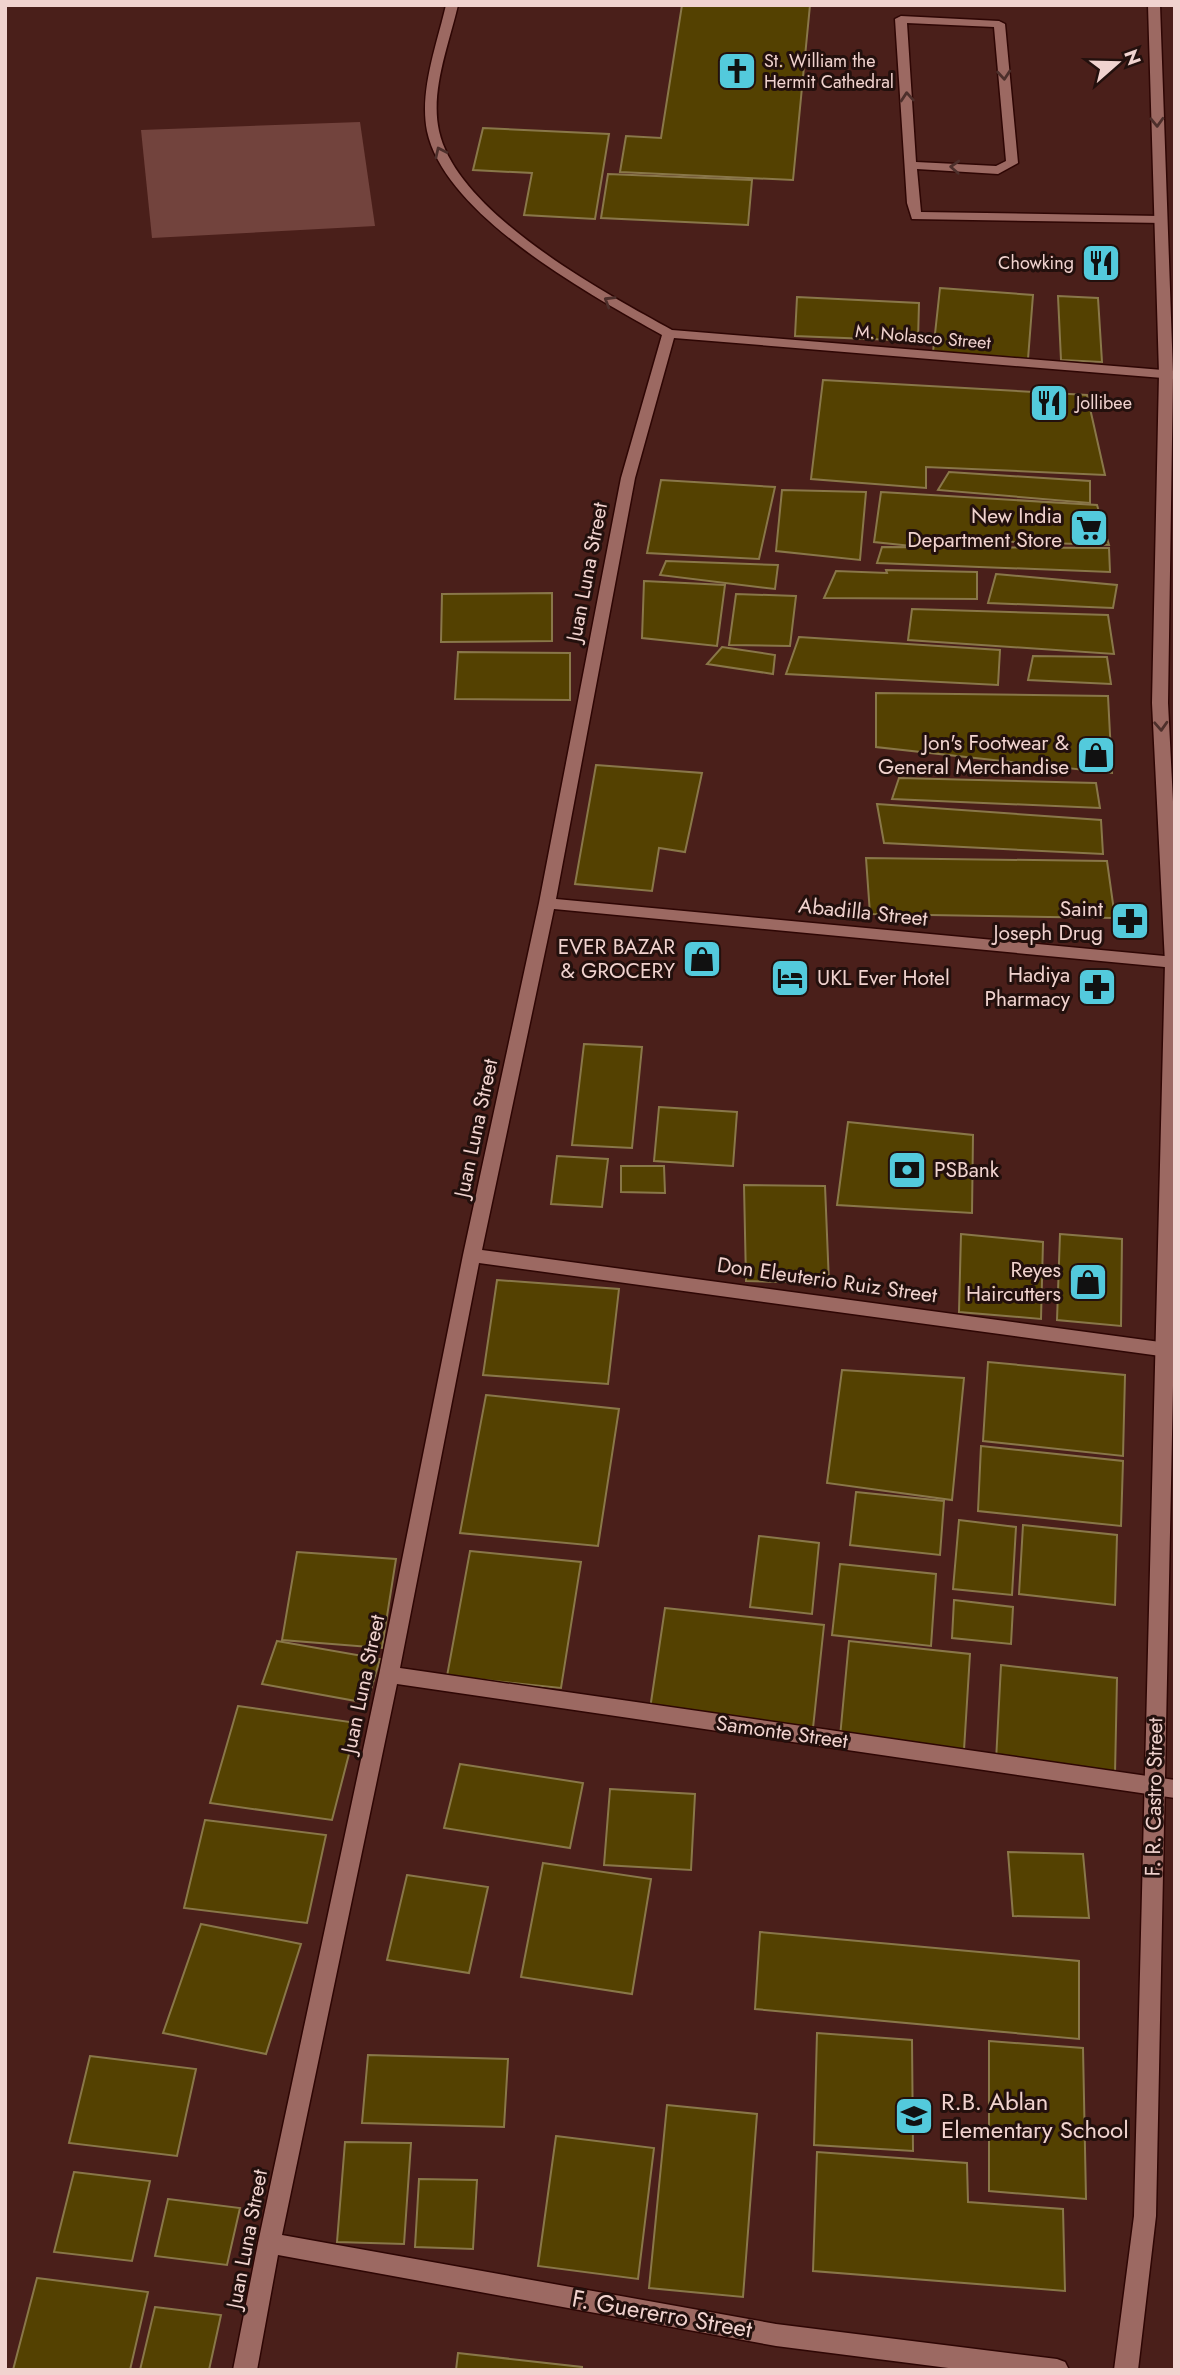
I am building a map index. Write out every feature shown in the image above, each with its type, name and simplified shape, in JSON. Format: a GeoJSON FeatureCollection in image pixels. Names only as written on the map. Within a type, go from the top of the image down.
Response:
{"type":"FeatureCollection","features":[{"type":"Feature","properties":{"kind":"street"},"geometry":{"type":"LineString","coordinates":[[452,5],[431,114],[433,133],[440,155],[460,183],[494,217],[542,258],[609,301],[668,334]]}},
{"type":"Feature","properties":{"kind":"street"},"geometry":{"type":"LineString","coordinates":[[921,5],[921,20]]}},
{"type":"Feature","properties":{"kind":"street","name":"F. R. Castro Street"},"geometry":{"type":"LineString","coordinates":[[1126,2370],[1145,2217],[1165,1787],[1174,963],[1160,703],[1168,658],[1170,374],[1160,219],[1154,5]]}},
{"type":"Feature","properties":{"kind":"street"},"geometry":{"type":"LineString","coordinates":[[911,165],[998,170],[1012,163],[999,23],[901,19],[911,165],[916,216],[1160,219]]}},
{"type":"Feature","properties":{"kind":"street","name":"M. Nolasco Street"},"geometry":{"type":"LineString","coordinates":[[668,334],[1170,374]]}},
{"type":"Feature","properties":{"kind":"street","name":"Juan Luna Street"},"geometry":{"type":"LineString","coordinates":[[245,2370],[269,2242],[389,1675],[472,1255],[547,903],[628,478],[668,334]]}},
{"type":"Feature","properties":{"kind":"street","name":"Abadilla Street"},"geometry":{"type":"LineString","coordinates":[[547,903],[1174,963]]}},
{"type":"Feature","properties":{"kind":"street","name":"Don Eleuterio Ruiz Street"},"geometry":{"type":"LineString","coordinates":[[472,1255],[1169,1350]]}},
{"type":"Feature","properties":{"kind":"street","name":"Samonte Street"},"geometry":{"type":"LineString","coordinates":[[389,1675],[1165,1787]]}},
{"type":"Feature","properties":{"kind":"street","name":"F. Guererro Street"},"geometry":{"type":"LineString","coordinates":[[269,2242],[776,2335],[1057,2370]]}},
{"type":"Feature","properties":{"kind":"shaded area"},"geometry":{"type":"Polygon","coordinates":[[[360,122],[375,226],[152,238],[141,130],[360,122]]]}},
{"type":"Feature","properties":{"kind":"building","name":"St. William the Hermit Cathedral"},"geometry":{"type":"Polygon","coordinates":[[[682,5],[810,5],[793,180],[620,172],[626,136],[661,138],[682,5]]]}},
{"type":"Feature","properties":{"kind":"building"},"geometry":{"type":"Polygon","coordinates":[[[483,128],[609,134],[595,219],[524,215],[532,173],[473,170],[483,128]]]}},
{"type":"Feature","properties":{"kind":"building"},"geometry":{"type":"Polygon","coordinates":[[[608,174],[752,180],[748,225],[601,218],[608,174]]]}},
{"type":"Feature","properties":{"kind":"building"},"geometry":{"type":"Polygon","coordinates":[[[940,288],[1033,295],[1028,359],[933,352],[940,288]]]}},
{"type":"Feature","properties":{"kind":"building"},"geometry":{"type":"Polygon","coordinates":[[[1058,296],[1098,298],[1102,362],[1061,360],[1058,296]]]}},
{"type":"Feature","properties":{"kind":"building"},"geometry":{"type":"Polygon","coordinates":[[[797,297],[919,303],[918,341],[795,336],[797,297]]]}},
{"type":"Feature","properties":{"kind":"building"},"geometry":{"type":"Polygon","coordinates":[[[823,380],[1087,395],[1105,475],[926,467],[926,488],[811,479],[823,380]]]}},
{"type":"Feature","properties":{"kind":"building"},"geometry":{"type":"Polygon","coordinates":[[[949,472],[1090,481],[1090,503],[938,490],[949,472]]]}},
{"type":"Feature","properties":{"kind":"building"},"geometry":{"type":"Polygon","coordinates":[[[661,480],[775,487],[759,559],[647,553],[661,480]]]}},
{"type":"Feature","properties":{"kind":"building"},"geometry":{"type":"Polygon","coordinates":[[[782,490],[866,492],[860,560],[776,551],[782,490]]]}},
{"type":"Feature","properties":{"kind":"building"},"geometry":{"type":"Polygon","coordinates":[[[881,492],[1097,505],[1109,545],[922,539],[921,547],[874,542],[881,492]]]}},
{"type":"Feature","properties":{"kind":"building"},"geometry":{"type":"Polygon","coordinates":[[[882,547],[1109,548],[1110,572],[877,563],[882,547]]]}},
{"type":"Feature","properties":{"kind":"building"},"geometry":{"type":"Polygon","coordinates":[[[666,561],[778,565],[775,589],[660,575],[666,561]]]}},
{"type":"Feature","properties":{"kind":"building"},"geometry":{"type":"Polygon","coordinates":[[[886,570],[977,572],[977,599],[824,598],[836,571],[887,573],[886,570]]]}},
{"type":"Feature","properties":{"kind":"building"},"geometry":{"type":"Polygon","coordinates":[[[996,574],[1117,585],[1113,608],[988,603],[996,574]]]}},
{"type":"Feature","properties":{"kind":"building"},"geometry":{"type":"Polygon","coordinates":[[[644,581],[725,585],[717,646],[642,638],[644,581]]]}},
{"type":"Feature","properties":{"kind":"building"},"geometry":{"type":"Polygon","coordinates":[[[552,593],[552,641],[441,642],[442,594],[552,593]]]}},
{"type":"Feature","properties":{"kind":"building"},"geometry":{"type":"Polygon","coordinates":[[[736,594],[796,596],[790,646],[729,645],[736,594]]]}},
{"type":"Feature","properties":{"kind":"building"},"geometry":{"type":"Polygon","coordinates":[[[912,609],[1108,615],[1114,654],[908,640],[912,609]]]}},
{"type":"Feature","properties":{"kind":"building"},"geometry":{"type":"Polygon","coordinates":[[[799,637],[1000,650],[998,685],[786,674],[799,637]]]}},
{"type":"Feature","properties":{"kind":"building"},"geometry":{"type":"Polygon","coordinates":[[[722,647],[775,655],[773,674],[707,664],[722,647]]]}},
{"type":"Feature","properties":{"kind":"building"},"geometry":{"type":"Polygon","coordinates":[[[458,652],[570,653],[570,700],[455,699],[458,652]]]}},
{"type":"Feature","properties":{"kind":"building"},"geometry":{"type":"Polygon","coordinates":[[[1033,656],[1107,657],[1111,684],[1028,680],[1033,656]]]}},
{"type":"Feature","properties":{"kind":"building"},"geometry":{"type":"Polygon","coordinates":[[[876,693],[1108,696],[1112,773],[876,747],[876,693]]]}},
{"type":"Feature","properties":{"kind":"building"},"geometry":{"type":"Polygon","coordinates":[[[596,765],[702,773],[685,852],[659,848],[652,891],[575,884],[596,765]]]}},
{"type":"Feature","properties":{"kind":"building"},"geometry":{"type":"Polygon","coordinates":[[[899,778],[1096,783],[1100,808],[892,799],[899,778]]]}},
{"type":"Feature","properties":{"kind":"building"},"geometry":{"type":"Polygon","coordinates":[[[877,804],[1101,820],[1103,854],[884,843],[877,804]]]}},
{"type":"Feature","properties":{"kind":"building"},"geometry":{"type":"Polygon","coordinates":[[[866,858],[1107,861],[1115,918],[870,914],[866,858]]]}},
{"type":"Feature","properties":{"kind":"building"},"geometry":{"type":"Polygon","coordinates":[[[584,1044],[642,1047],[632,1148],[572,1145],[584,1044]]]}},
{"type":"Feature","properties":{"kind":"building"},"geometry":{"type":"Polygon","coordinates":[[[659,1107],[737,1112],[733,1166],[654,1161],[659,1107]]]}},
{"type":"Feature","properties":{"kind":"building","name":"PSBank"},"geometry":{"type":"Polygon","coordinates":[[[848,1122],[973,1135],[972,1213],[837,1205],[848,1122]]]}},
{"type":"Feature","properties":{"kind":"building"},"geometry":{"type":"Polygon","coordinates":[[[557,1156],[608,1159],[602,1207],[551,1204],[557,1156]]]}},
{"type":"Feature","properties":{"kind":"building"},"geometry":{"type":"Polygon","coordinates":[[[621,1166],[664,1166],[665,1193],[621,1192],[621,1166]]]}},
{"type":"Feature","properties":{"kind":"building"},"geometry":{"type":"Polygon","coordinates":[[[744,1185],[825,1186],[829,1283],[746,1281],[744,1185]]]}},
{"type":"Feature","properties":{"kind":"building"},"geometry":{"type":"Polygon","coordinates":[[[961,1234],[1043,1242],[1041,1319],[959,1312],[961,1234]]]}},
{"type":"Feature","properties":{"kind":"building"},"geometry":{"type":"Polygon","coordinates":[[[1060,1234],[1122,1239],[1121,1326],[1057,1320],[1060,1234]]]}},
{"type":"Feature","properties":{"kind":"building"},"geometry":{"type":"Polygon","coordinates":[[[497,1280],[619,1289],[608,1384],[483,1375],[497,1280]]]}},
{"type":"Feature","properties":{"kind":"building"},"geometry":{"type":"Polygon","coordinates":[[[988,1362],[1125,1375],[1123,1456],[983,1441],[988,1362]]]}},
{"type":"Feature","properties":{"kind":"building"},"geometry":{"type":"Polygon","coordinates":[[[842,1370],[964,1378],[952,1500],[827,1483],[842,1370]]]}},
{"type":"Feature","properties":{"kind":"building"},"geometry":{"type":"Polygon","coordinates":[[[486,1395],[619,1409],[598,1546],[460,1533],[486,1395]]]}},
{"type":"Feature","properties":{"kind":"building"},"geometry":{"type":"Polygon","coordinates":[[[981,1446],[1123,1461],[1121,1526],[978,1511],[981,1446]]]}},
{"type":"Feature","properties":{"kind":"building"},"geometry":{"type":"Polygon","coordinates":[[[856,1492],[944,1501],[940,1555],[850,1545],[856,1492]]]}},
{"type":"Feature","properties":{"kind":"building"},"geometry":{"type":"Polygon","coordinates":[[[959,1520],[1016,1527],[1012,1595],[953,1589],[959,1520]]]}},
{"type":"Feature","properties":{"kind":"building"},"geometry":{"type":"Polygon","coordinates":[[[1023,1525],[1117,1535],[1115,1605],[1019,1594],[1023,1525]]]}},
{"type":"Feature","properties":{"kind":"building"},"geometry":{"type":"Polygon","coordinates":[[[759,1536],[819,1543],[812,1614],[750,1607],[759,1536]]]}},
{"type":"Feature","properties":{"kind":"building"},"geometry":{"type":"Polygon","coordinates":[[[470,1551],[581,1562],[561,1688],[447,1676],[470,1551]]]}},
{"type":"Feature","properties":{"kind":"building"},"geometry":{"type":"Polygon","coordinates":[[[297,1552],[396,1559],[382,1648],[282,1640],[297,1552]]]}},
{"type":"Feature","properties":{"kind":"building"},"geometry":{"type":"Polygon","coordinates":[[[840,1564],[936,1574],[931,1646],[832,1635],[840,1564]]]}},
{"type":"Feature","properties":{"kind":"building"},"geometry":{"type":"Polygon","coordinates":[[[954,1600],[1013,1607],[1011,1644],[952,1638],[954,1600]]]}},
{"type":"Feature","properties":{"kind":"building"},"geometry":{"type":"Polygon","coordinates":[[[665,1608],[824,1625],[813,1728],[650,1709],[665,1608]]]}},
{"type":"Feature","properties":{"kind":"building"},"geometry":{"type":"Polygon","coordinates":[[[277,1641],[380,1659],[367,1703],[262,1684],[277,1641]]]}},
{"type":"Feature","properties":{"kind":"building"},"geometry":{"type":"Polygon","coordinates":[[[849,1641],[970,1654],[964,1750],[840,1737],[849,1641]]]}},
{"type":"Feature","properties":{"kind":"building"},"geometry":{"type":"Polygon","coordinates":[[[1001,1665],[1117,1678],[1115,1774],[996,1761],[1001,1665]]]}},
{"type":"Feature","properties":{"kind":"building"},"geometry":{"type":"Polygon","coordinates":[[[238,1706],[357,1723],[332,1820],[210,1803],[238,1706]]]}},
{"type":"Feature","properties":{"kind":"building"},"geometry":{"type":"Polygon","coordinates":[[[460,1764],[583,1783],[570,1848],[444,1828],[460,1764]]]}},
{"type":"Feature","properties":{"kind":"building"},"geometry":{"type":"Polygon","coordinates":[[[610,1789],[695,1794],[691,1870],[604,1865],[610,1789]]]}},
{"type":"Feature","properties":{"kind":"building"},"geometry":{"type":"Polygon","coordinates":[[[205,1820],[326,1835],[307,1923],[184,1908],[205,1820]]]}},
{"type":"Feature","properties":{"kind":"building"},"geometry":{"type":"Polygon","coordinates":[[[1008,1852],[1083,1854],[1089,1918],[1013,1916],[1008,1852]]]}},
{"type":"Feature","properties":{"kind":"building"},"geometry":{"type":"Polygon","coordinates":[[[543,1863],[651,1879],[632,1994],[521,1977],[543,1863]]]}},
{"type":"Feature","properties":{"kind":"building"},"geometry":{"type":"Polygon","coordinates":[[[407,1875],[488,1887],[469,1973],[387,1960],[407,1875]]]}},
{"type":"Feature","properties":{"kind":"building"},"geometry":{"type":"Polygon","coordinates":[[[201,1924],[301,1944],[266,2054],[163,2033],[201,1924]]]}},
{"type":"Feature","properties":{"kind":"building"},"geometry":{"type":"Polygon","coordinates":[[[760,1932],[1079,1961],[1079,2039],[755,2009],[760,1932]]]}},
{"type":"Feature","properties":{"kind":"building"},"geometry":{"type":"Polygon","coordinates":[[[817,2033],[912,2040],[913,2151],[814,2145],[817,2033]]]}},
{"type":"Feature","properties":{"kind":"building"},"geometry":{"type":"Polygon","coordinates":[[[989,2041],[1083,2048],[1086,2199],[989,2191],[989,2041]]]}},
{"type":"Feature","properties":{"kind":"building"},"geometry":{"type":"Polygon","coordinates":[[[368,2055],[508,2059],[504,2127],[362,2123],[368,2055]]]}},
{"type":"Feature","properties":{"kind":"building"},"geometry":{"type":"Polygon","coordinates":[[[90,2056],[196,2069],[177,2156],[69,2143],[90,2056]]]}},
{"type":"Feature","properties":{"kind":"building"},"geometry":{"type":"Polygon","coordinates":[[[667,2105],[757,2114],[743,2297],[649,2288],[667,2105]]]}},
{"type":"Feature","properties":{"kind":"building"},"geometry":{"type":"Polygon","coordinates":[[[556,2136],[654,2148],[638,2279],[538,2266],[556,2136]]]}},
{"type":"Feature","properties":{"kind":"building"},"geometry":{"type":"Polygon","coordinates":[[[345,2142],[411,2143],[404,2244],[337,2242],[345,2142]]]}},
{"type":"Feature","properties":{"kind":"building"},"geometry":{"type":"Polygon","coordinates":[[[817,2152],[967,2163],[968,2202],[1063,2209],[1065,2291],[813,2271],[817,2152]]]}},
{"type":"Feature","properties":{"kind":"building"},"geometry":{"type":"Polygon","coordinates":[[[74,2172],[150,2181],[132,2261],[54,2252],[74,2172]]]}},
{"type":"Feature","properties":{"kind":"building"},"geometry":{"type":"Polygon","coordinates":[[[419,2179],[477,2180],[473,2249],[415,2247],[419,2179]]]}},
{"type":"Feature","properties":{"kind":"building"},"geometry":{"type":"Polygon","coordinates":[[[168,2199],[240,2208],[227,2265],[155,2256],[168,2199]]]}},
{"type":"Feature","properties":{"kind":"building"},"geometry":{"type":"Polygon","coordinates":[[[37,2278],[148,2292],[130,2370],[13,2370],[37,2278]]]}},
{"type":"Feature","properties":{"kind":"building"},"geometry":{"type":"Polygon","coordinates":[[[155,2307],[221,2315],[209,2370],[140,2370],[155,2307]]]}},
{"type":"Feature","properties":{"kind":"building"},"geometry":{"type":"Polygon","coordinates":[[[458,2353],[582,2367],[582,2370],[456,2370],[458,2353]]]}},
{"type":"Feature","properties":{"kind":"place","name":"St. William the Hermit Cathedral"},"geometry":{"type":"Point","coordinates":[737,71]}},
{"type":"Feature","properties":{"kind":"place","name":"Chowking"},"geometry":{"type":"Point","coordinates":[1101,263]}},
{"type":"Feature","properties":{"kind":"place","name":"Jollibee"},"geometry":{"type":"Point","coordinates":[1049,403]}},
{"type":"Feature","properties":{"kind":"place","name":"New India Department Store"},"geometry":{"type":"Point","coordinates":[1089,528]}},
{"type":"Feature","properties":{"kind":"place","name":"Jon's Footwear & General Merchandise"},"geometry":{"type":"Point","coordinates":[1096,755]}},
{"type":"Feature","properties":{"kind":"place","name":"Saint Joseph Drug"},"geometry":{"type":"Point","coordinates":[1130,921]}},
{"type":"Feature","properties":{"kind":"place","name":"EVER BAZAR & GROCERY"},"geometry":{"type":"Point","coordinates":[702,959]}},
{"type":"Feature","properties":{"kind":"place","name":"UKL Ever Hotel"},"geometry":{"type":"Point","coordinates":[790,978]}},
{"type":"Feature","properties":{"kind":"place","name":"Hadiya Pharmacy"},"geometry":{"type":"Point","coordinates":[1097,987]}},
{"type":"Feature","properties":{"kind":"place","name":"PSBank"},"geometry":{"type":"Point","coordinates":[907,1170]}},
{"type":"Feature","properties":{"kind":"place","name":"Reyes Haircutters"},"geometry":{"type":"Point","coordinates":[1088,1282]}},
{"type":"Feature","properties":{"kind":"place","name":"R.B. Ablan Elementary School"},"geometry":{"type":"Point","coordinates":[914,2116]}}]}
